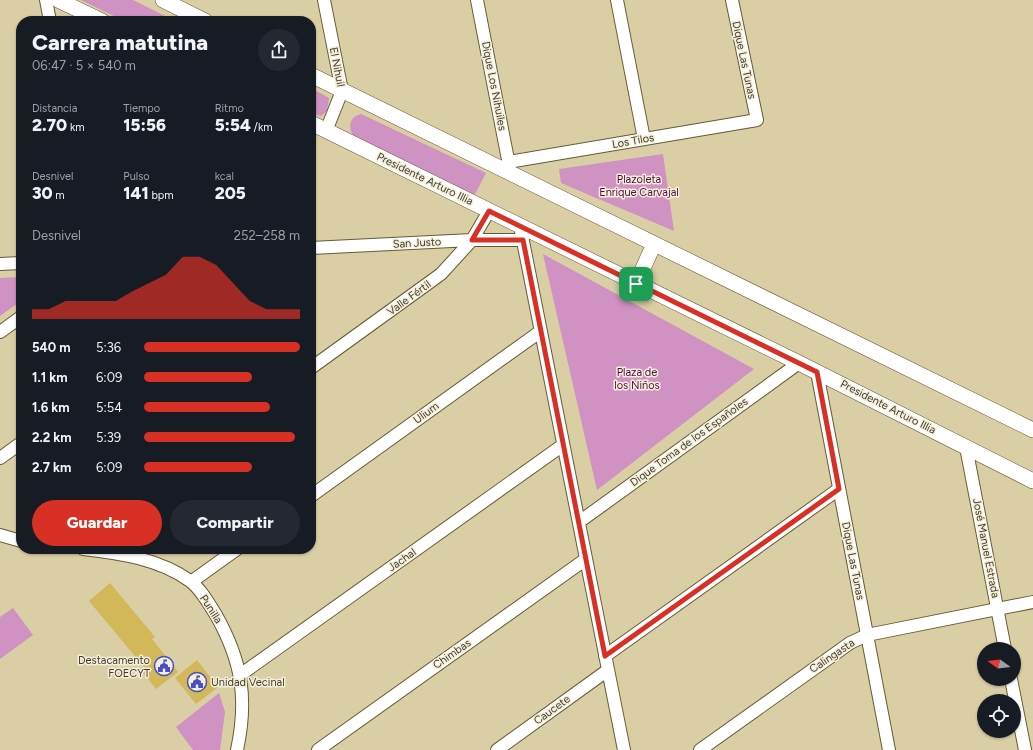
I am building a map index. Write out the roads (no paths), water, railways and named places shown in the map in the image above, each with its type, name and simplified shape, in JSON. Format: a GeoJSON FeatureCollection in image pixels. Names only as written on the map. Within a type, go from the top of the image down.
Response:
{"type":"FeatureCollection","features":[{"type":"Feature","properties":{"kind":"street"},"geometry":{"type":"LineString","coordinates":[[46,0],[49,16]]}},
{"type":"Feature","properties":{"kind":"street"},"geometry":{"type":"LineString","coordinates":[[58,0],[92,16]]}},
{"type":"Feature","properties":{"kind":"street"},"geometry":{"type":"LineString","coordinates":[[163,0],[182,5],[198,16]]}},
{"type":"Feature","properties":{"kind":"street","name":"El Nihuil"},"geometry":{"type":"LineString","coordinates":[[324,0],[342,91],[326,131]]}},
{"type":"Feature","properties":{"kind":"street","name":"Dique Los Nihuiles"},"geometry":{"type":"LineString","coordinates":[[477,0],[509,168]]}},
{"type":"Feature","properties":{"kind":"street"},"geometry":{"type":"LineString","coordinates":[[617,0],[644,139]]}},
{"type":"Feature","properties":{"kind":"street","name":"Dique Las Tunas"},"geometry":{"type":"LineString","coordinates":[[732,0],[757,120]]}},
{"type":"Feature","properties":{"kind":"street"},"geometry":{"type":"LineString","coordinates":[[316,78],[509,168],[654,244],[1033,430]]}},
{"type":"Feature","properties":{"kind":"street","name":"Los Tilos"},"geometry":{"type":"LineString","coordinates":[[509,168],[644,139],[757,120]]}},
{"type":"Feature","properties":{"kind":"street","name":"Presidente Arturo Illia"},"geometry":{"type":"LineString","coordinates":[[316,126],[489,211],[522,233],[636,284],[799,363],[1033,481]]}},
{"type":"Feature","properties":{"kind":"street","name":"Valle Fértil"},"geometry":{"type":"LineString","coordinates":[[316,364],[442,274],[472,240],[489,211]]}},
{"type":"Feature","properties":{"kind":"street"},"geometry":{"type":"LineString","coordinates":[[522,233],[624,750]]}},
{"type":"Feature","properties":{"kind":"street","name":"San Justo"},"geometry":{"type":"LineString","coordinates":[[316,248],[472,240],[522,233]]}},
{"type":"Feature","properties":{"kind":"street"},"geometry":{"type":"LineString","coordinates":[[636,284],[654,244]]}},
{"type":"Feature","properties":{"kind":"street"},"geometry":{"type":"LineString","coordinates":[[0,264],[16,263]]}},
{"type":"Feature","properties":{"kind":"street"},"geometry":{"type":"LineString","coordinates":[[0,332],[16,321]]}},
{"type":"Feature","properties":{"kind":"street","name":"Ulium"},"geometry":{"type":"LineString","coordinates":[[316,492],[541,331]]}},
{"type":"Feature","properties":{"kind":"street","name":"Dique Toma de los Españoles"},"geometry":{"type":"LineString","coordinates":[[579,522],[799,363]]}},
{"type":"Feature","properties":{"kind":"street","name":"Dique Las Tunas"},"geometry":{"type":"LineString","coordinates":[[817,372],[889,750]]}},
{"type":"Feature","properties":{"kind":"street","name":"Jachal"},"geometry":{"type":"LineString","coordinates":[[240,675],[563,445]]}},
{"type":"Feature","properties":{"kind":"street"},"geometry":{"type":"LineString","coordinates":[[0,458],[16,447]]}},
{"type":"Feature","properties":{"kind":"street","name":"José Manuel Estrada"},"geometry":{"type":"LineString","coordinates":[[966,447],[1004,642]]}},
{"type":"Feature","properties":{"kind":"street"},"geometry":{"type":"LineString","coordinates":[[605,656],[839,489]]}},
{"type":"Feature","properties":{"kind":"street"},"geometry":{"type":"LineString","coordinates":[[0,535],[16,540]]}},
{"type":"Feature","properties":{"kind":"street","name":"Punilla"},"geometry":{"type":"LineString","coordinates":[[120,554],[174,571],[191,582],[210,604],[236,660],[240,675],[244,705],[237,750]]}},
{"type":"Feature","properties":{"kind":"street"},"geometry":{"type":"LineString","coordinates":[[191,582],[230,554]]}},
{"type":"Feature","properties":{"kind":"street","name":"Chimbas"},"geometry":{"type":"LineString","coordinates":[[318,750],[586,559]]}},
{"type":"Feature","properties":{"kind":"street","name":"Calingasta"},"geometry":{"type":"LineString","coordinates":[[700,750],[850,642],[867,635],[1033,602]]}},
{"type":"Feature","properties":{"kind":"street","name":"Caucete"},"geometry":{"type":"LineString","coordinates":[[497,750],[608,670]]}},
{"type":"Feature","properties":{"kind":"street"},"geometry":{"type":"LineString","coordinates":[[1012,686],[1025,750]]}},
{"type":"Feature","properties":{"kind":"place","name":"Destacamento FOECYT"},"geometry":{"type":"Point","coordinates":[164,666]}},
{"type":"Feature","properties":{"kind":"place","name":"Unidad Vecinal"},"geometry":{"type":"Point","coordinates":[197,682]}},
{"type":"Feature","properties":{"kind":"park label","name":"Plazoleta Enrique Carvajal"},"geometry":{"type":"Point","coordinates":[639,185]}},
{"type":"Feature","properties":{"kind":"park label","name":"Plaza de los Niños"},"geometry":{"type":"Point","coordinates":[637,378]}}]}
